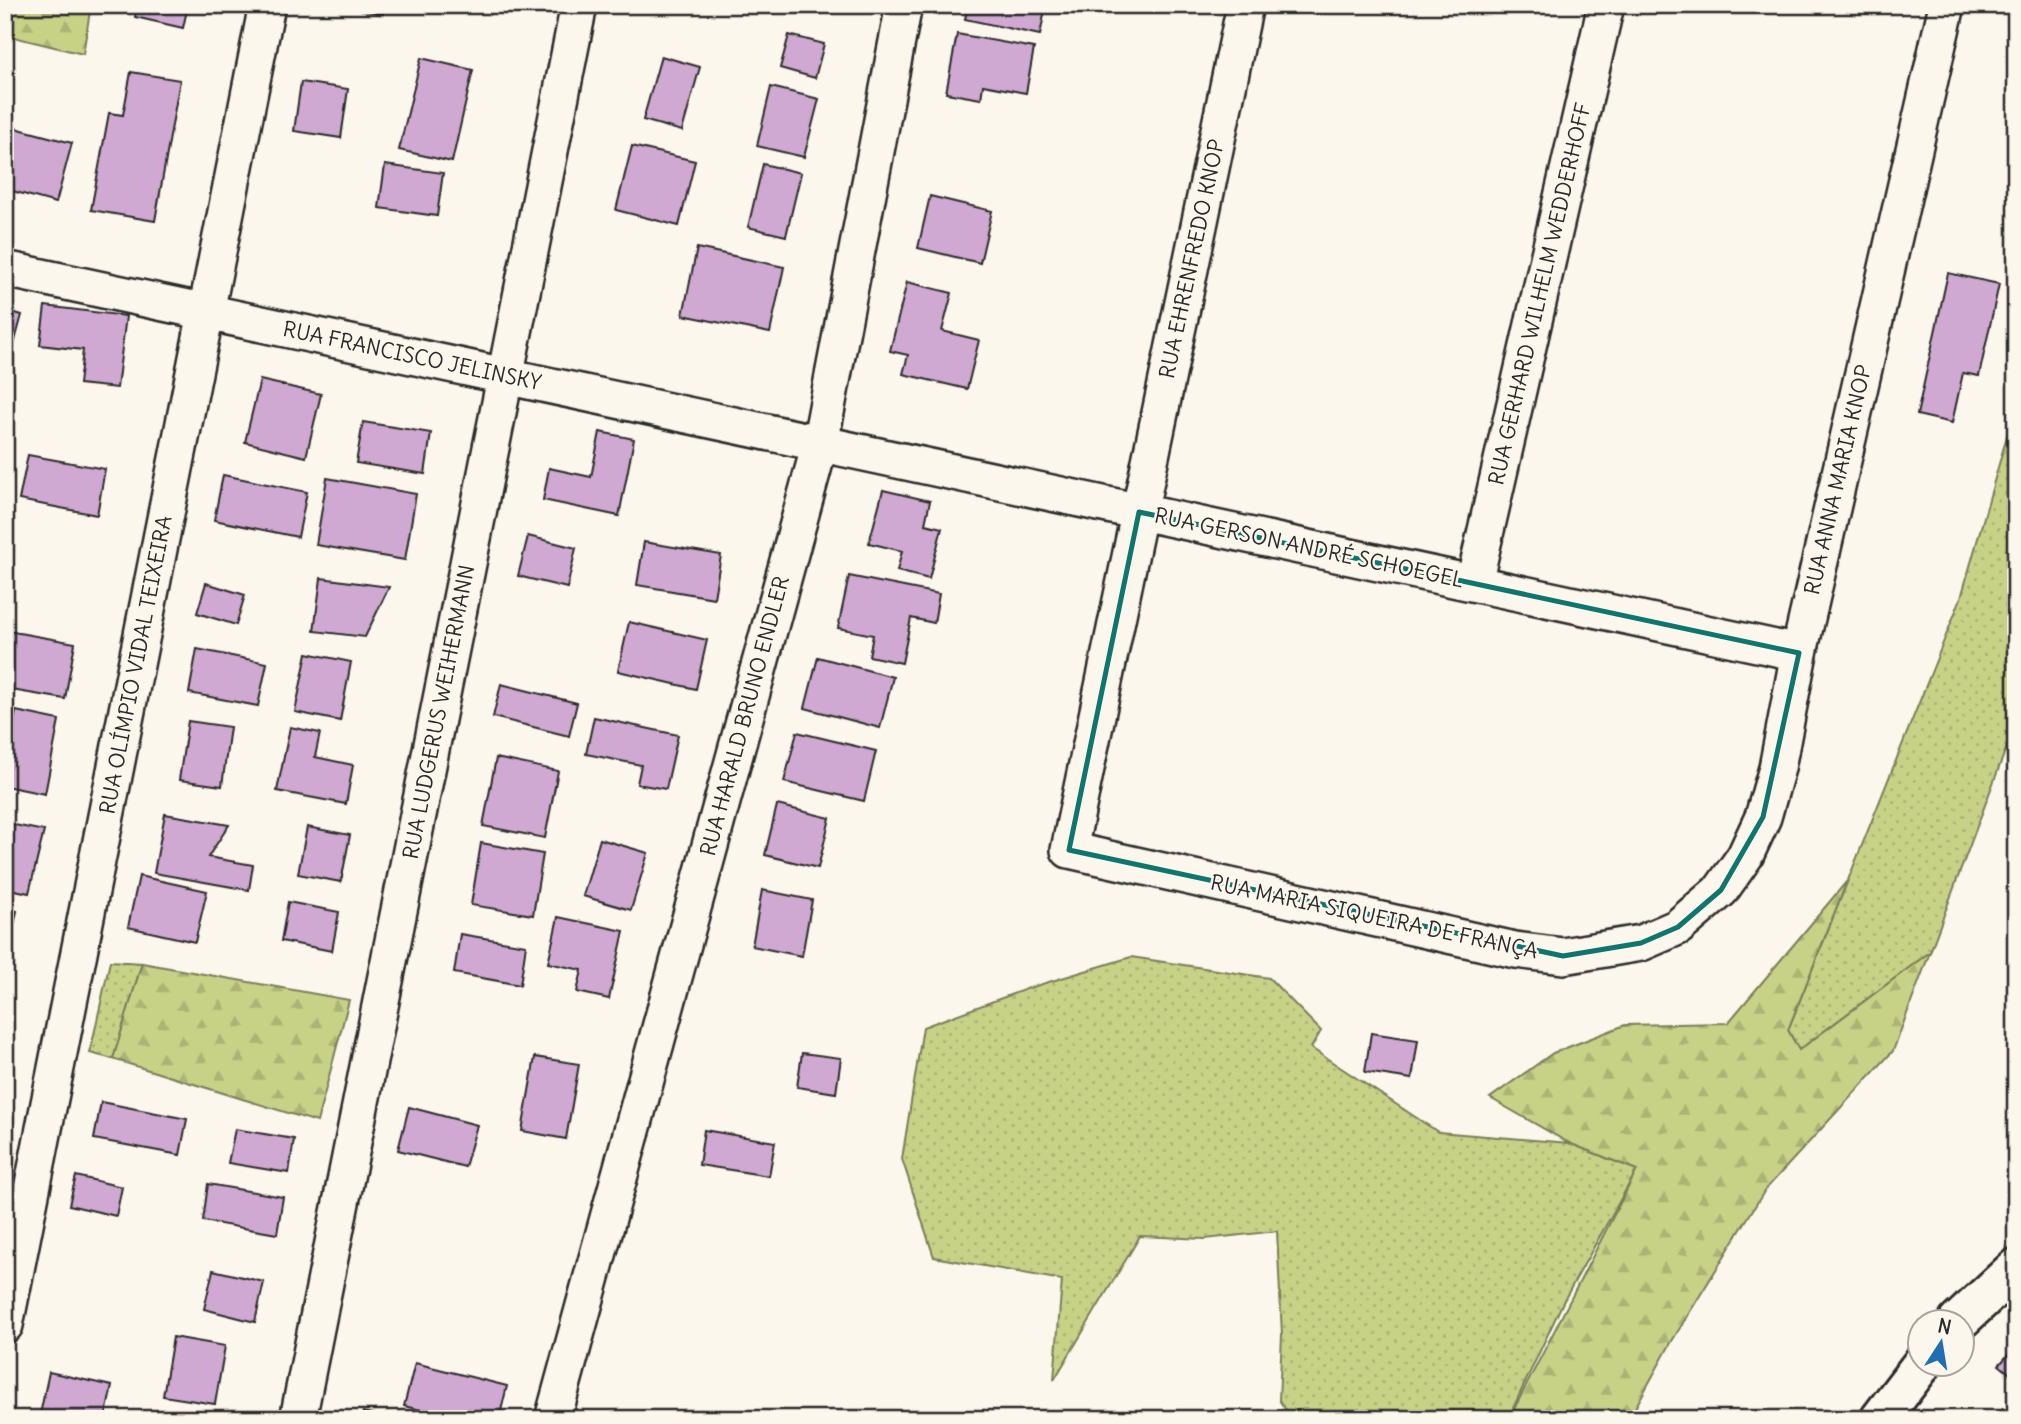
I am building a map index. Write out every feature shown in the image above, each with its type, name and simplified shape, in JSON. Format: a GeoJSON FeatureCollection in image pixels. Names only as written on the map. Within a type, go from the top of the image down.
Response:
{"type":"FeatureCollection","features":[{"type":"Feature","properties":{"kind":"main road"},"geometry":{"type":"LineString","coordinates":[[1973,1308],[2016,1268]]}},
{"type":"Feature","properties":{"kind":"main road"},"geometry":{"type":"LineString","coordinates":[[1880,1419],[1911,1378]]}},
{"type":"Feature","properties":{"kind":"street","name":"RUA OLÍMPIO VIDAL TEIXEIRA"},"geometry":{"type":"LineString","coordinates":[[5,1325],[267,5]]}},
{"type":"Feature","properties":{"kind":"street","name":"RUA LUDGERUS WEIHERMANN"},"geometry":{"type":"LineString","coordinates":[[299,1419],[579,5]]}},
{"type":"Feature","properties":{"kind":"street","name":"RUA HARALD BRUNO ENDLER"},"geometry":{"type":"LineString","coordinates":[[553,1419],[820,444],[904,5]]}},
{"type":"Feature","properties":{"kind":"street","name":"RUA EHRENFREDO KNOP"},"geometry":{"type":"LineString","coordinates":[[1069,850],[1245,5]]}},
{"type":"Feature","properties":{"kind":"street","name":"RUA GERHARD WILHELM WEDDERHOFF"},"geometry":{"type":"LineString","coordinates":[[1474,583],[1606,5]]}},
{"type":"Feature","properties":{"kind":"street","name":"RUA ANNA MARIA KNOP"},"geometry":{"type":"LineString","coordinates":[[1678,927],[1721,890],[1745,856],[1758,827],[1777,768],[1799,653],[1947,5]]}},
{"type":"Feature","properties":{"kind":"street","name":"RUA FRANCISCO JELINSKY"},"geometry":{"type":"LineString","coordinates":[[5,269],[820,444]]}},
{"type":"Feature","properties":{"kind":"street","name":"RUA GERSON ANDRÉ SCHOEGEL"},"geometry":{"type":"LineString","coordinates":[[820,444],[1799,653]]}},
{"type":"Feature","properties":{"kind":"street","name":"RUA MARIA SIQUEIRA DE FRANÇA"},"geometry":{"type":"LineString","coordinates":[[1069,850],[1515,950],[1563,956],[1641,943],[1678,927]]}},
{"type":"Feature","properties":{"kind":"highlighted area"},"geometry":{"type":"Polygon","coordinates":[[[1139,512],[1799,653],[1763,817],[1721,890],[1678,927],[1641,943],[1563,956],[1069,850],[1139,512]]]}},
{"type":"Feature","properties":{"kind":"green space"},"geometry":{"type":"Polygon","coordinates":[[[5,5],[91,5],[83,54],[5,35],[5,5]]]}},
{"type":"Feature","properties":{"kind":"green space"},"geometry":{"type":"Polygon","coordinates":[[[2016,404],[2016,722],[1930,952],[1799,1050],[1788,1030],[1961,598],[2016,404]]]}},
{"type":"Feature","properties":{"kind":"green space"},"geometry":{"type":"Polygon","coordinates":[[[1847,881],[1788,1030],[1799,1050],[1930,952],[1893,1051],[1765,1190],[1672,1341],[1629,1419],[1509,1419],[1637,1170],[1569,1143],[1490,1098],[1553,1053],[1625,1025],[1728,1023],[1847,881]]]}},
{"type":"Feature","properties":{"kind":"green space"},"geometry":{"type":"Polygon","coordinates":[[[1131,957],[1269,978],[1321,1031],[1311,1048],[1438,1132],[1569,1143],[1637,1170],[1563,1302],[1508,1419],[1292,1419],[1279,1400],[1282,1335],[1277,1231],[1205,1239],[1140,1236],[1054,1380],[1062,1280],[934,1257],[902,1159],[923,1027],[1029,988],[1131,957]]]}},
{"type":"Feature","properties":{"kind":"green space"},"geometry":{"type":"Polygon","coordinates":[[[110,961],[142,963],[113,1059],[90,1053],[110,961]]]}},
{"type":"Feature","properties":{"kind":"green space"},"geometry":{"type":"Polygon","coordinates":[[[142,963],[349,1000],[317,1122],[113,1059],[142,963]]]}},
{"type":"Feature","properties":{"kind":"building"},"geometry":{"type":"Polygon","coordinates":[[[137,5],[188,5],[183,28],[135,17],[137,5]]]}},
{"type":"Feature","properties":{"kind":"building"},"geometry":{"type":"Polygon","coordinates":[[[337,5],[384,5],[383,14],[337,5]]]}},
{"type":"Feature","properties":{"kind":"building"},"geometry":{"type":"Polygon","coordinates":[[[968,5],[1046,5],[1040,35],[965,19],[968,5]]]}},
{"type":"Feature","properties":{"kind":"building"},"geometry":{"type":"Polygon","coordinates":[[[957,34],[1034,48],[1026,93],[983,85],[981,99],[946,93],[957,34]]]}},
{"type":"Feature","properties":{"kind":"building"},"geometry":{"type":"Polygon","coordinates":[[[789,35],[824,44],[815,78],[780,68],[789,35]]]}},
{"type":"Feature","properties":{"kind":"building"},"geometry":{"type":"Polygon","coordinates":[[[661,56],[700,67],[682,131],[643,120],[661,56]]]}},
{"type":"Feature","properties":{"kind":"building"},"geometry":{"type":"Polygon","coordinates":[[[421,58],[473,70],[452,162],[399,150],[421,58]]]}},
{"type":"Feature","properties":{"kind":"building"},"geometry":{"type":"Polygon","coordinates":[[[131,72],[180,80],[155,221],[91,210],[109,113],[123,115],[131,72]]]}},
{"type":"Feature","properties":{"kind":"building"},"geometry":{"type":"Polygon","coordinates":[[[301,82],[348,89],[341,138],[294,131],[301,82]]]}},
{"type":"Feature","properties":{"kind":"building"},"geometry":{"type":"Polygon","coordinates":[[[771,87],[819,99],[804,157],[757,146],[771,87]]]}},
{"type":"Feature","properties":{"kind":"building"},"geometry":{"type":"Polygon","coordinates":[[[15,128],[72,143],[56,203],[5,189],[5,164],[15,128]]]}},
{"type":"Feature","properties":{"kind":"building"},"geometry":{"type":"Polygon","coordinates":[[[632,146],[695,161],[679,226],[616,210],[632,146]]]}},
{"type":"Feature","properties":{"kind":"building"},"geometry":{"type":"Polygon","coordinates":[[[763,164],[801,173],[786,236],[748,227],[763,164]]]}},
{"type":"Feature","properties":{"kind":"building"},"geometry":{"type":"Polygon","coordinates":[[[385,165],[443,173],[437,216],[379,208],[385,165]]]}},
{"type":"Feature","properties":{"kind":"building"},"geometry":{"type":"Polygon","coordinates":[[[930,196],[992,211],[980,263],[918,248],[930,196]]]}},
{"type":"Feature","properties":{"kind":"building"},"geometry":{"type":"Polygon","coordinates":[[[697,248],[784,267],[770,333],[683,315],[697,248]]]}},
{"type":"Feature","properties":{"kind":"building"},"geometry":{"type":"Polygon","coordinates":[[[1948,273],[1999,284],[1979,376],[1963,373],[1952,423],[1917,415],[1948,273]]]}},
{"type":"Feature","properties":{"kind":"building"},"geometry":{"type":"Polygon","coordinates":[[[907,282],[952,293],[942,331],[979,340],[967,389],[903,374],[908,355],[890,351],[907,282]]]}},
{"type":"Feature","properties":{"kind":"building"},"geometry":{"type":"Polygon","coordinates":[[[45,306],[126,316],[117,388],[79,384],[83,350],[40,345],[45,306]]]}},
{"type":"Feature","properties":{"kind":"building"},"geometry":{"type":"Polygon","coordinates":[[[5,310],[22,315],[7,370],[5,369],[5,310]]]}},
{"type":"Feature","properties":{"kind":"building"},"geometry":{"type":"Polygon","coordinates":[[[260,380],[321,394],[306,457],[245,442],[260,380]]]}},
{"type":"Feature","properties":{"kind":"building"},"geometry":{"type":"Polygon","coordinates":[[[363,422],[431,433],[425,474],[356,463],[363,422]]]}},
{"type":"Feature","properties":{"kind":"building"},"geometry":{"type":"Polygon","coordinates":[[[600,432],[634,439],[619,516],[543,500],[549,468],[591,477],[600,432]]]}},
{"type":"Feature","properties":{"kind":"building"},"geometry":{"type":"Polygon","coordinates":[[[28,455],[105,469],[97,515],[19,500],[28,455]]]}},
{"type":"Feature","properties":{"kind":"building"},"geometry":{"type":"Polygon","coordinates":[[[223,475],[307,492],[298,537],[214,520],[223,475]]]}},
{"type":"Feature","properties":{"kind":"building"},"geometry":{"type":"Polygon","coordinates":[[[327,478],[416,494],[405,560],[316,545],[327,478]]]}},
{"type":"Feature","properties":{"kind":"building"},"geometry":{"type":"Polygon","coordinates":[[[883,490],[930,501],[925,524],[942,528],[929,579],[897,571],[902,551],[869,543],[883,490]]]}},
{"type":"Feature","properties":{"kind":"building"},"geometry":{"type":"Polygon","coordinates":[[[528,536],[576,548],[567,588],[518,576],[528,536]]]}},
{"type":"Feature","properties":{"kind":"building"},"geometry":{"type":"Polygon","coordinates":[[[644,542],[721,555],[714,598],[637,585],[644,542]]]}},
{"type":"Feature","properties":{"kind":"building"},"geometry":{"type":"Polygon","coordinates":[[[849,576],[939,594],[934,623],[911,618],[902,663],[869,656],[873,635],[838,628],[849,576]]]}},
{"type":"Feature","properties":{"kind":"building"},"geometry":{"type":"Polygon","coordinates":[[[321,578],[389,587],[365,637],[314,631],[321,578]]]}},
{"type":"Feature","properties":{"kind":"building"},"geometry":{"type":"Polygon","coordinates":[[[206,583],[245,595],[236,625],[197,613],[206,583]]]}},
{"type":"Feature","properties":{"kind":"building"},"geometry":{"type":"Polygon","coordinates":[[[629,622],[707,640],[696,689],[618,671],[629,622]]]}},
{"type":"Feature","properties":{"kind":"building"},"geometry":{"type":"Polygon","coordinates":[[[8,631],[75,643],[65,699],[5,689],[8,631]]]}},
{"type":"Feature","properties":{"kind":"building"},"geometry":{"type":"Polygon","coordinates":[[[197,649],[267,663],[258,706],[189,693],[197,649]]]}},
{"type":"Feature","properties":{"kind":"building"},"geometry":{"type":"Polygon","coordinates":[[[307,653],[351,662],[340,721],[295,712],[307,653]]]}},
{"type":"Feature","properties":{"kind":"building"},"geometry":{"type":"Polygon","coordinates":[[[818,657],[893,677],[880,728],[805,708],[818,657]]]}},
{"type":"Feature","properties":{"kind":"building"},"geometry":{"type":"Polygon","coordinates":[[[501,684],[577,703],[569,736],[493,717],[501,684]]]}},
{"type":"Feature","properties":{"kind":"building"},"geometry":{"type":"Polygon","coordinates":[[[16,711],[59,720],[45,794],[5,786],[5,764],[16,711]]]}},
{"type":"Feature","properties":{"kind":"building"},"geometry":{"type":"Polygon","coordinates":[[[594,717],[678,735],[666,789],[637,784],[641,765],[586,754],[594,717]]]}},
{"type":"Feature","properties":{"kind":"building"},"geometry":{"type":"Polygon","coordinates":[[[188,721],[230,727],[222,786],[179,780],[188,721]]]}},
{"type":"Feature","properties":{"kind":"building"},"geometry":{"type":"Polygon","coordinates":[[[290,727],[320,733],[315,757],[353,765],[346,804],[277,791],[290,727]]]}},
{"type":"Feature","properties":{"kind":"building"},"geometry":{"type":"Polygon","coordinates":[[[797,732],[876,751],[864,801],[784,782],[797,732]]]}},
{"type":"Feature","properties":{"kind":"building"},"geometry":{"type":"Polygon","coordinates":[[[496,758],[558,771],[545,838],[483,826],[496,758]]]}},
{"type":"Feature","properties":{"kind":"building"},"geometry":{"type":"Polygon","coordinates":[[[777,805],[830,818],[818,868],[765,855],[777,805]]]}},
{"type":"Feature","properties":{"kind":"building"},"geometry":{"type":"Polygon","coordinates":[[[165,814],[229,825],[208,857],[253,865],[249,890],[154,873],[165,814]]]}},
{"type":"Feature","properties":{"kind":"building"},"geometry":{"type":"Polygon","coordinates":[[[5,823],[44,831],[29,893],[5,888],[5,823]]]}},
{"type":"Feature","properties":{"kind":"building"},"geometry":{"type":"Polygon","coordinates":[[[307,827],[350,835],[341,882],[298,874],[307,827]]]}},
{"type":"Feature","properties":{"kind":"building"},"geometry":{"type":"Polygon","coordinates":[[[600,839],[648,853],[631,910],[583,896],[600,839]]]}},
{"type":"Feature","properties":{"kind":"building"},"geometry":{"type":"Polygon","coordinates":[[[481,843],[543,854],[533,915],[471,905],[481,843]]]}},
{"type":"Feature","properties":{"kind":"building"},"geometry":{"type":"Polygon","coordinates":[[[139,876],[207,891],[195,942],[128,927],[139,876]]]}},
{"type":"Feature","properties":{"kind":"building"},"geometry":{"type":"Polygon","coordinates":[[[762,890],[812,900],[802,956],[752,946],[762,890]]]}},
{"type":"Feature","properties":{"kind":"building"},"geometry":{"type":"Polygon","coordinates":[[[288,902],[339,912],[332,951],[281,941],[288,902]]]}},
{"type":"Feature","properties":{"kind":"building"},"geometry":{"type":"Polygon","coordinates":[[[5,908],[17,911],[8,954],[5,953],[5,908]]]}},
{"type":"Feature","properties":{"kind":"building"},"geometry":{"type":"Polygon","coordinates":[[[558,917],[624,931],[609,999],[577,992],[582,970],[548,963],[558,917]]]}},
{"type":"Feature","properties":{"kind":"building"},"geometry":{"type":"Polygon","coordinates":[[[460,934],[526,945],[520,985],[454,973],[460,934]]]}},
{"type":"Feature","properties":{"kind":"building"},"geometry":{"type":"Polygon","coordinates":[[[1371,1033],[1418,1040],[1412,1079],[1365,1072],[1371,1033]]]}},
{"type":"Feature","properties":{"kind":"building"},"geometry":{"type":"Polygon","coordinates":[[[802,1053],[841,1058],[836,1093],[797,1087],[802,1053]]]}},
{"type":"Feature","properties":{"kind":"building"},"geometry":{"type":"Polygon","coordinates":[[[535,1057],[579,1064],[566,1139],[522,1131],[535,1057]]]}},
{"type":"Feature","properties":{"kind":"building"},"geometry":{"type":"Polygon","coordinates":[[[101,1102],[187,1119],[180,1155],[94,1139],[101,1102]]]}},
{"type":"Feature","properties":{"kind":"building"},"geometry":{"type":"Polygon","coordinates":[[[409,1107],[477,1125],[465,1167],[398,1150],[409,1107]]]}},
{"type":"Feature","properties":{"kind":"building"},"geometry":{"type":"Polygon","coordinates":[[[235,1129],[294,1139],[289,1173],[228,1163],[235,1129]]]}},
{"type":"Feature","properties":{"kind":"building"},"geometry":{"type":"Polygon","coordinates":[[[704,1130],[775,1142],[769,1176],[699,1165],[704,1130]]]}},
{"type":"Feature","properties":{"kind":"building"},"geometry":{"type":"Polygon","coordinates":[[[76,1176],[122,1187],[116,1216],[69,1205],[76,1176]]]}},
{"type":"Feature","properties":{"kind":"building"},"geometry":{"type":"Polygon","coordinates":[[[208,1184],[283,1197],[277,1234],[203,1221],[208,1184]]]}},
{"type":"Feature","properties":{"kind":"building"},"geometry":{"type":"Polygon","coordinates":[[[213,1270],[264,1282],[255,1322],[204,1309],[213,1270]]]}},
{"type":"Feature","properties":{"kind":"building"},"geometry":{"type":"Polygon","coordinates":[[[173,1337],[225,1346],[215,1404],[163,1396],[173,1337]]]}},
{"type":"Feature","properties":{"kind":"building"},"geometry":{"type":"Polygon","coordinates":[[[2016,1346],[2016,1379],[1999,1365],[2016,1346]]]}},
{"type":"Feature","properties":{"kind":"building"},"geometry":{"type":"Polygon","coordinates":[[[415,1363],[507,1386],[499,1419],[457,1419],[404,1406],[415,1363]]]}},
{"type":"Feature","properties":{"kind":"building"},"geometry":{"type":"Polygon","coordinates":[[[49,1372],[112,1386],[105,1419],[39,1419],[49,1372]]]}},
{"type":"Feature","properties":{"kind":"building"},"geometry":{"type":"Polygon","coordinates":[[[2003,1409],[2016,1419],[1995,1419],[2003,1409]]]}},
{"type":"Feature","properties":{"kind":"building"},"geometry":{"type":"Polygon","coordinates":[[[363,1412],[394,1419],[361,1419],[363,1412]]]}}]}
